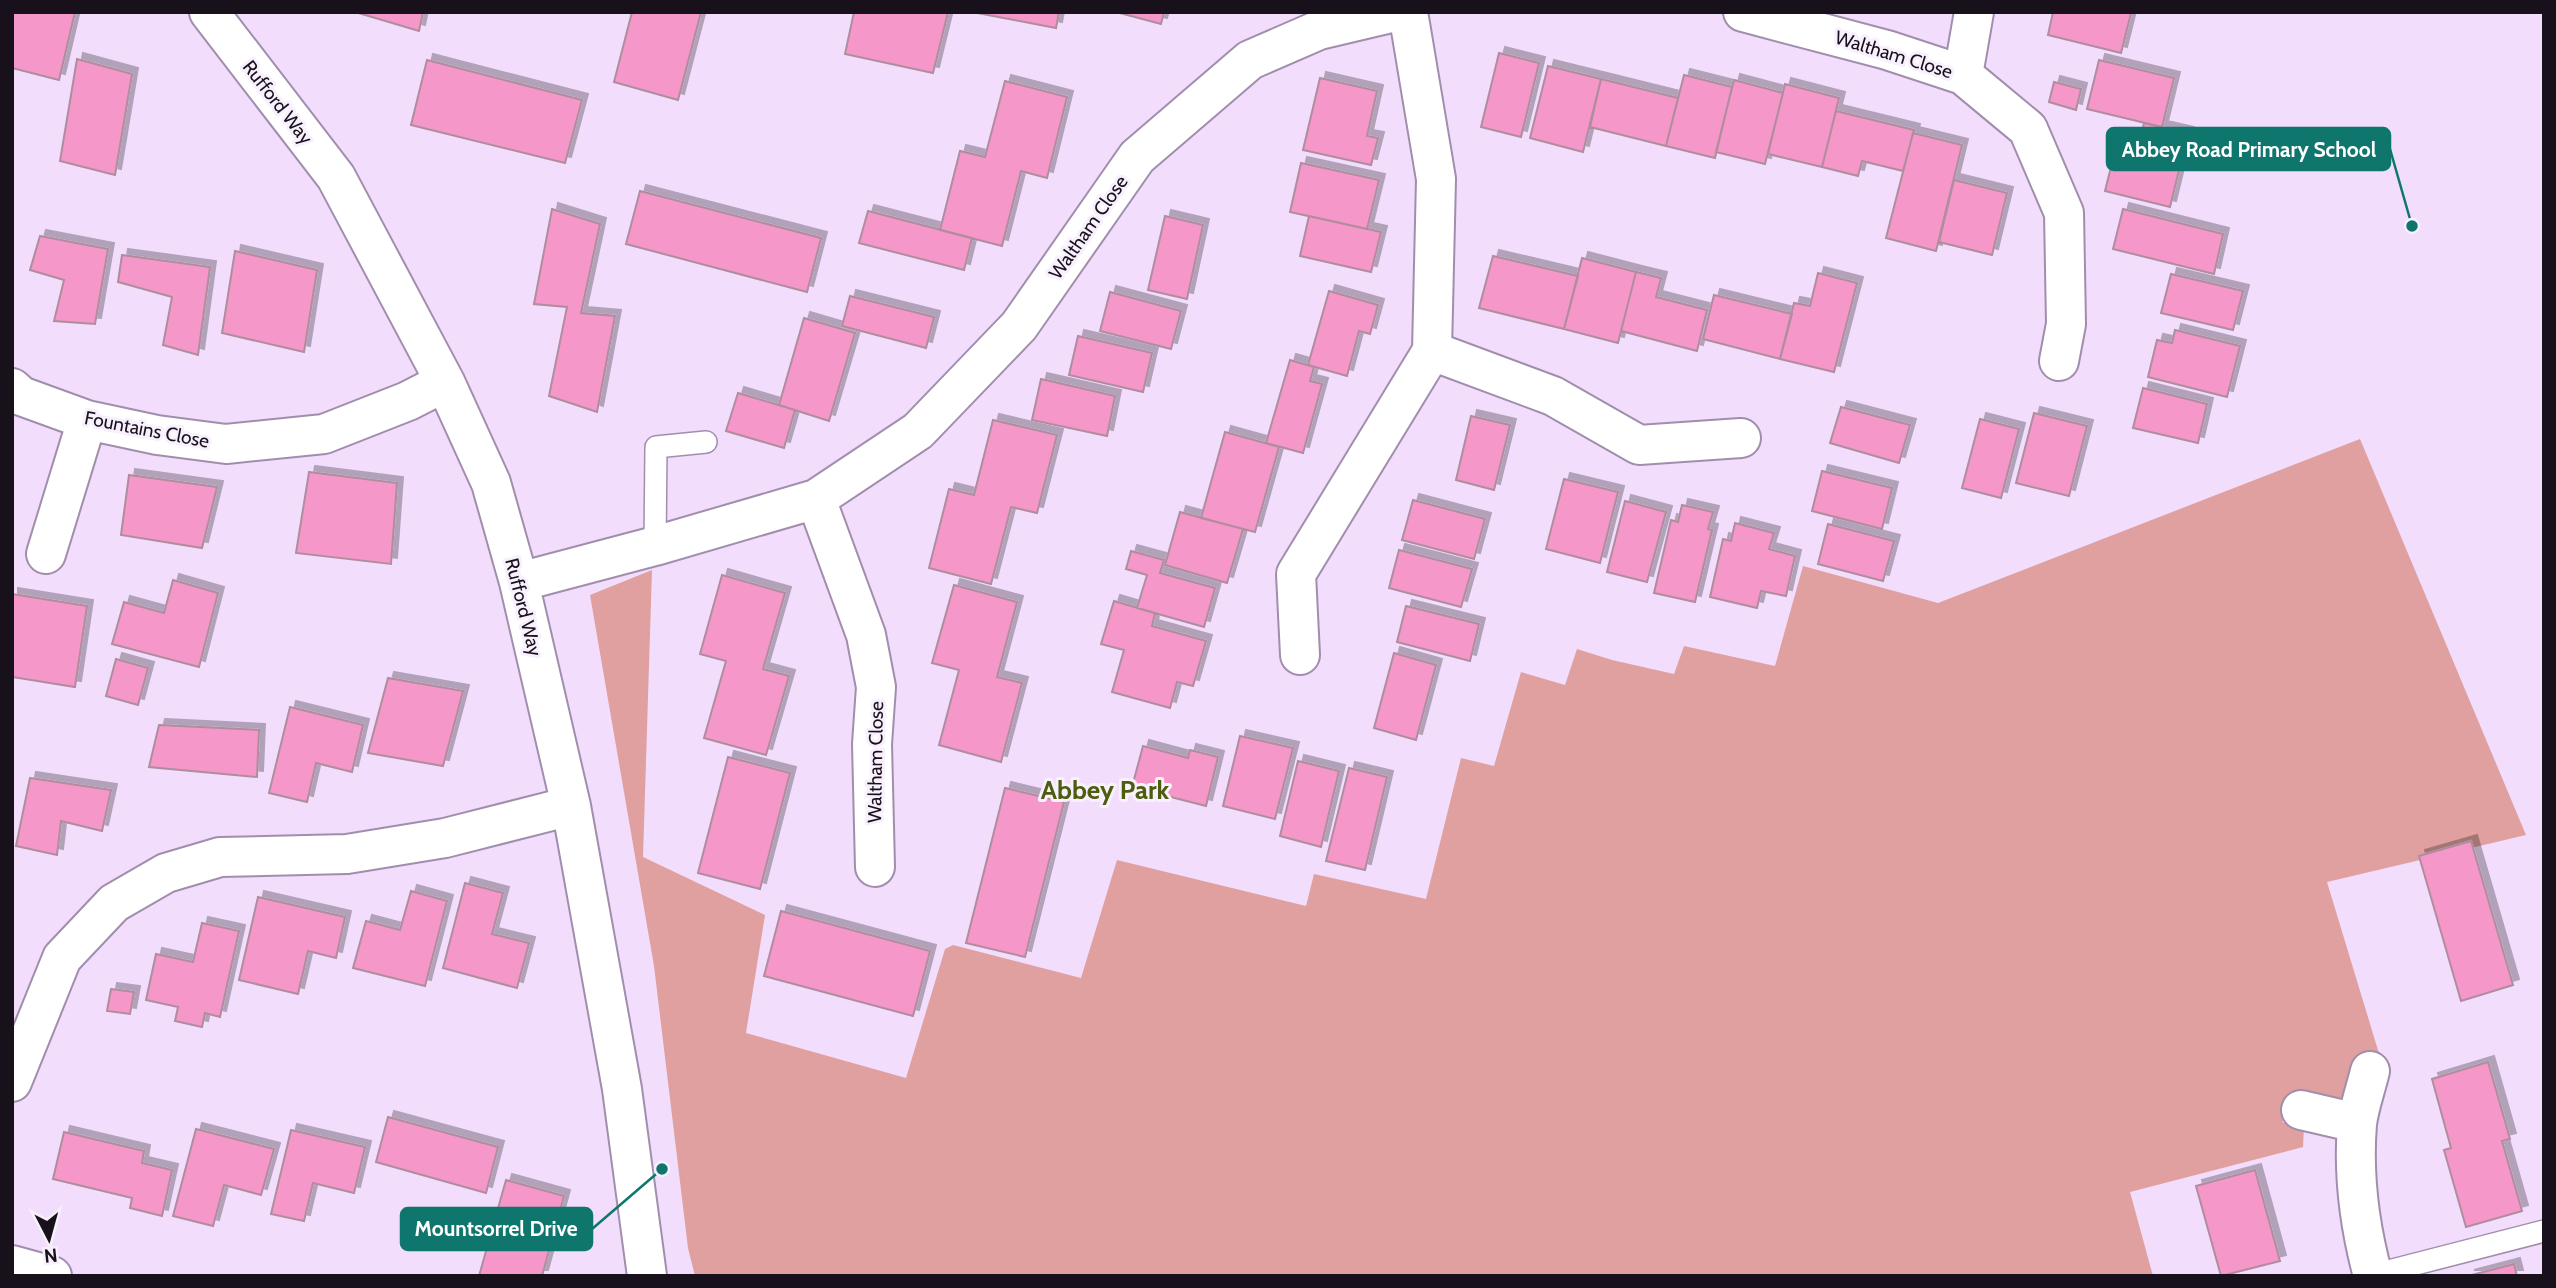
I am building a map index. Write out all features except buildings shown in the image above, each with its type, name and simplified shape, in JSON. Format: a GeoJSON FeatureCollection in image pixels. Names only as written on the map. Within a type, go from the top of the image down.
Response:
{"type":"FeatureCollection","features":[{"type":"Feature","properties":{"kind":"street","name":"Rufford Way"},"geometry":{"type":"LineString","coordinates":[[209,12],[336,177],[445,382],[491,483],[519,582],[571,806],[622,1089],[647,1276]]}},
{"type":"Feature","properties":{"kind":"street","name":"Waltham Close"},"geometry":{"type":"LineString","coordinates":[[519,582],[816,499],[918,431],[1018,326],[1137,157],[1250,60],[1319,30],[1395,12]]}},
{"type":"Feature","properties":{"kind":"street"},"geometry":{"type":"LineString","coordinates":[[1300,655],[1296,574],[1432,351],[1436,179],[1408,12]]}},
{"type":"Feature","properties":{"kind":"street","name":"Waltham Close"},"geometry":{"type":"LineString","coordinates":[[1743,12],[1887,50],[1963,75],[2028,130],[2064,213],[2066,324],[2059,361]]}},
{"type":"Feature","properties":{"kind":"street","name":"Waltham Close"},"geometry":{"type":"LineString","coordinates":[[1963,75],[1974,12]]}},
{"type":"Feature","properties":{"kind":"street"},"geometry":{"type":"LineString","coordinates":[[1432,351],[1553,396],[1639,445],[1741,438]]}},
{"type":"Feature","properties":{"kind":"street","name":"Fountains Close"},"geometry":{"type":"LineString","coordinates":[[12,388],[21,396],[87,420],[157,435],[226,444],[324,434],[408,401],[445,382]]}},
{"type":"Feature","properties":{"kind":"street"},"geometry":{"type":"LineString","coordinates":[[46,554],[87,420]]}},
{"type":"Feature","properties":{"kind":"street","name":"Waltham Close"},"geometry":{"type":"LineString","coordinates":[[816,499],[866,635],[876,687],[872,744],[875,867]]}},
{"type":"Feature","properties":{"kind":"street"},"geometry":{"type":"LineString","coordinates":[[12,1083],[62,958],[114,903],[166,873],[220,857],[347,854],[445,838],[571,806]]}},
{"type":"Feature","properties":{"kind":"street"},"geometry":{"type":"LineString","coordinates":[[2370,1071],[2357,1123],[2359,1201],[2373,1276]]}},
{"type":"Feature","properties":{"kind":"street"},"geometry":{"type":"LineString","coordinates":[[2301,1110],[2357,1123]]}},
{"type":"Feature","properties":{"kind":"street"},"geometry":{"type":"LineString","coordinates":[[12,1265],[52,1276]]}},
{"type":"Feature","properties":{"kind":"lane"},"geometry":{"type":"LineString","coordinates":[[655,546],[656,447],[706,442]]}},
{"type":"Feature","properties":{"kind":"lane"},"geometry":{"type":"LineString","coordinates":[[2373,1276],[2544,1231]]}},
{"type":"Feature","properties":{"kind":"shaded area"},"geometry":{"type":"Polygon","coordinates":[[[2360,439],[2526,835],[2327,882],[2384,1070],[2360,1064],[2342,1098],[2305,1097],[2282,1122],[2304,1127],[2303,1147],[2130,1192],[2153,1276],[695,1276],[688,1248],[654,966],[590,595],[652,570],[643,857],[765,915],[746,1033],[906,1078],[945,949],[953,945],[1081,978],[1117,860],[1306,906],[1314,874],[1426,899],[1461,758],[1494,766],[1521,672],[1565,685],[1577,649],[1674,674],[1684,646],[1775,666],[1803,566],[1938,603],[2360,439]]]}},
{"type":"Feature","properties":{"kind":"place","name":"Abbey Road Primary School"},"geometry":{"type":"Point","coordinates":[2412,226]}},
{"type":"Feature","properties":{"kind":"place","name":"Mountsorrel Drive"},"geometry":{"type":"Point","coordinates":[662,1169]}},
{"type":"Feature","properties":{"kind":"district","name":"Abbey Park"},"geometry":{"type":"Point","coordinates":[1105,790]}}]}
